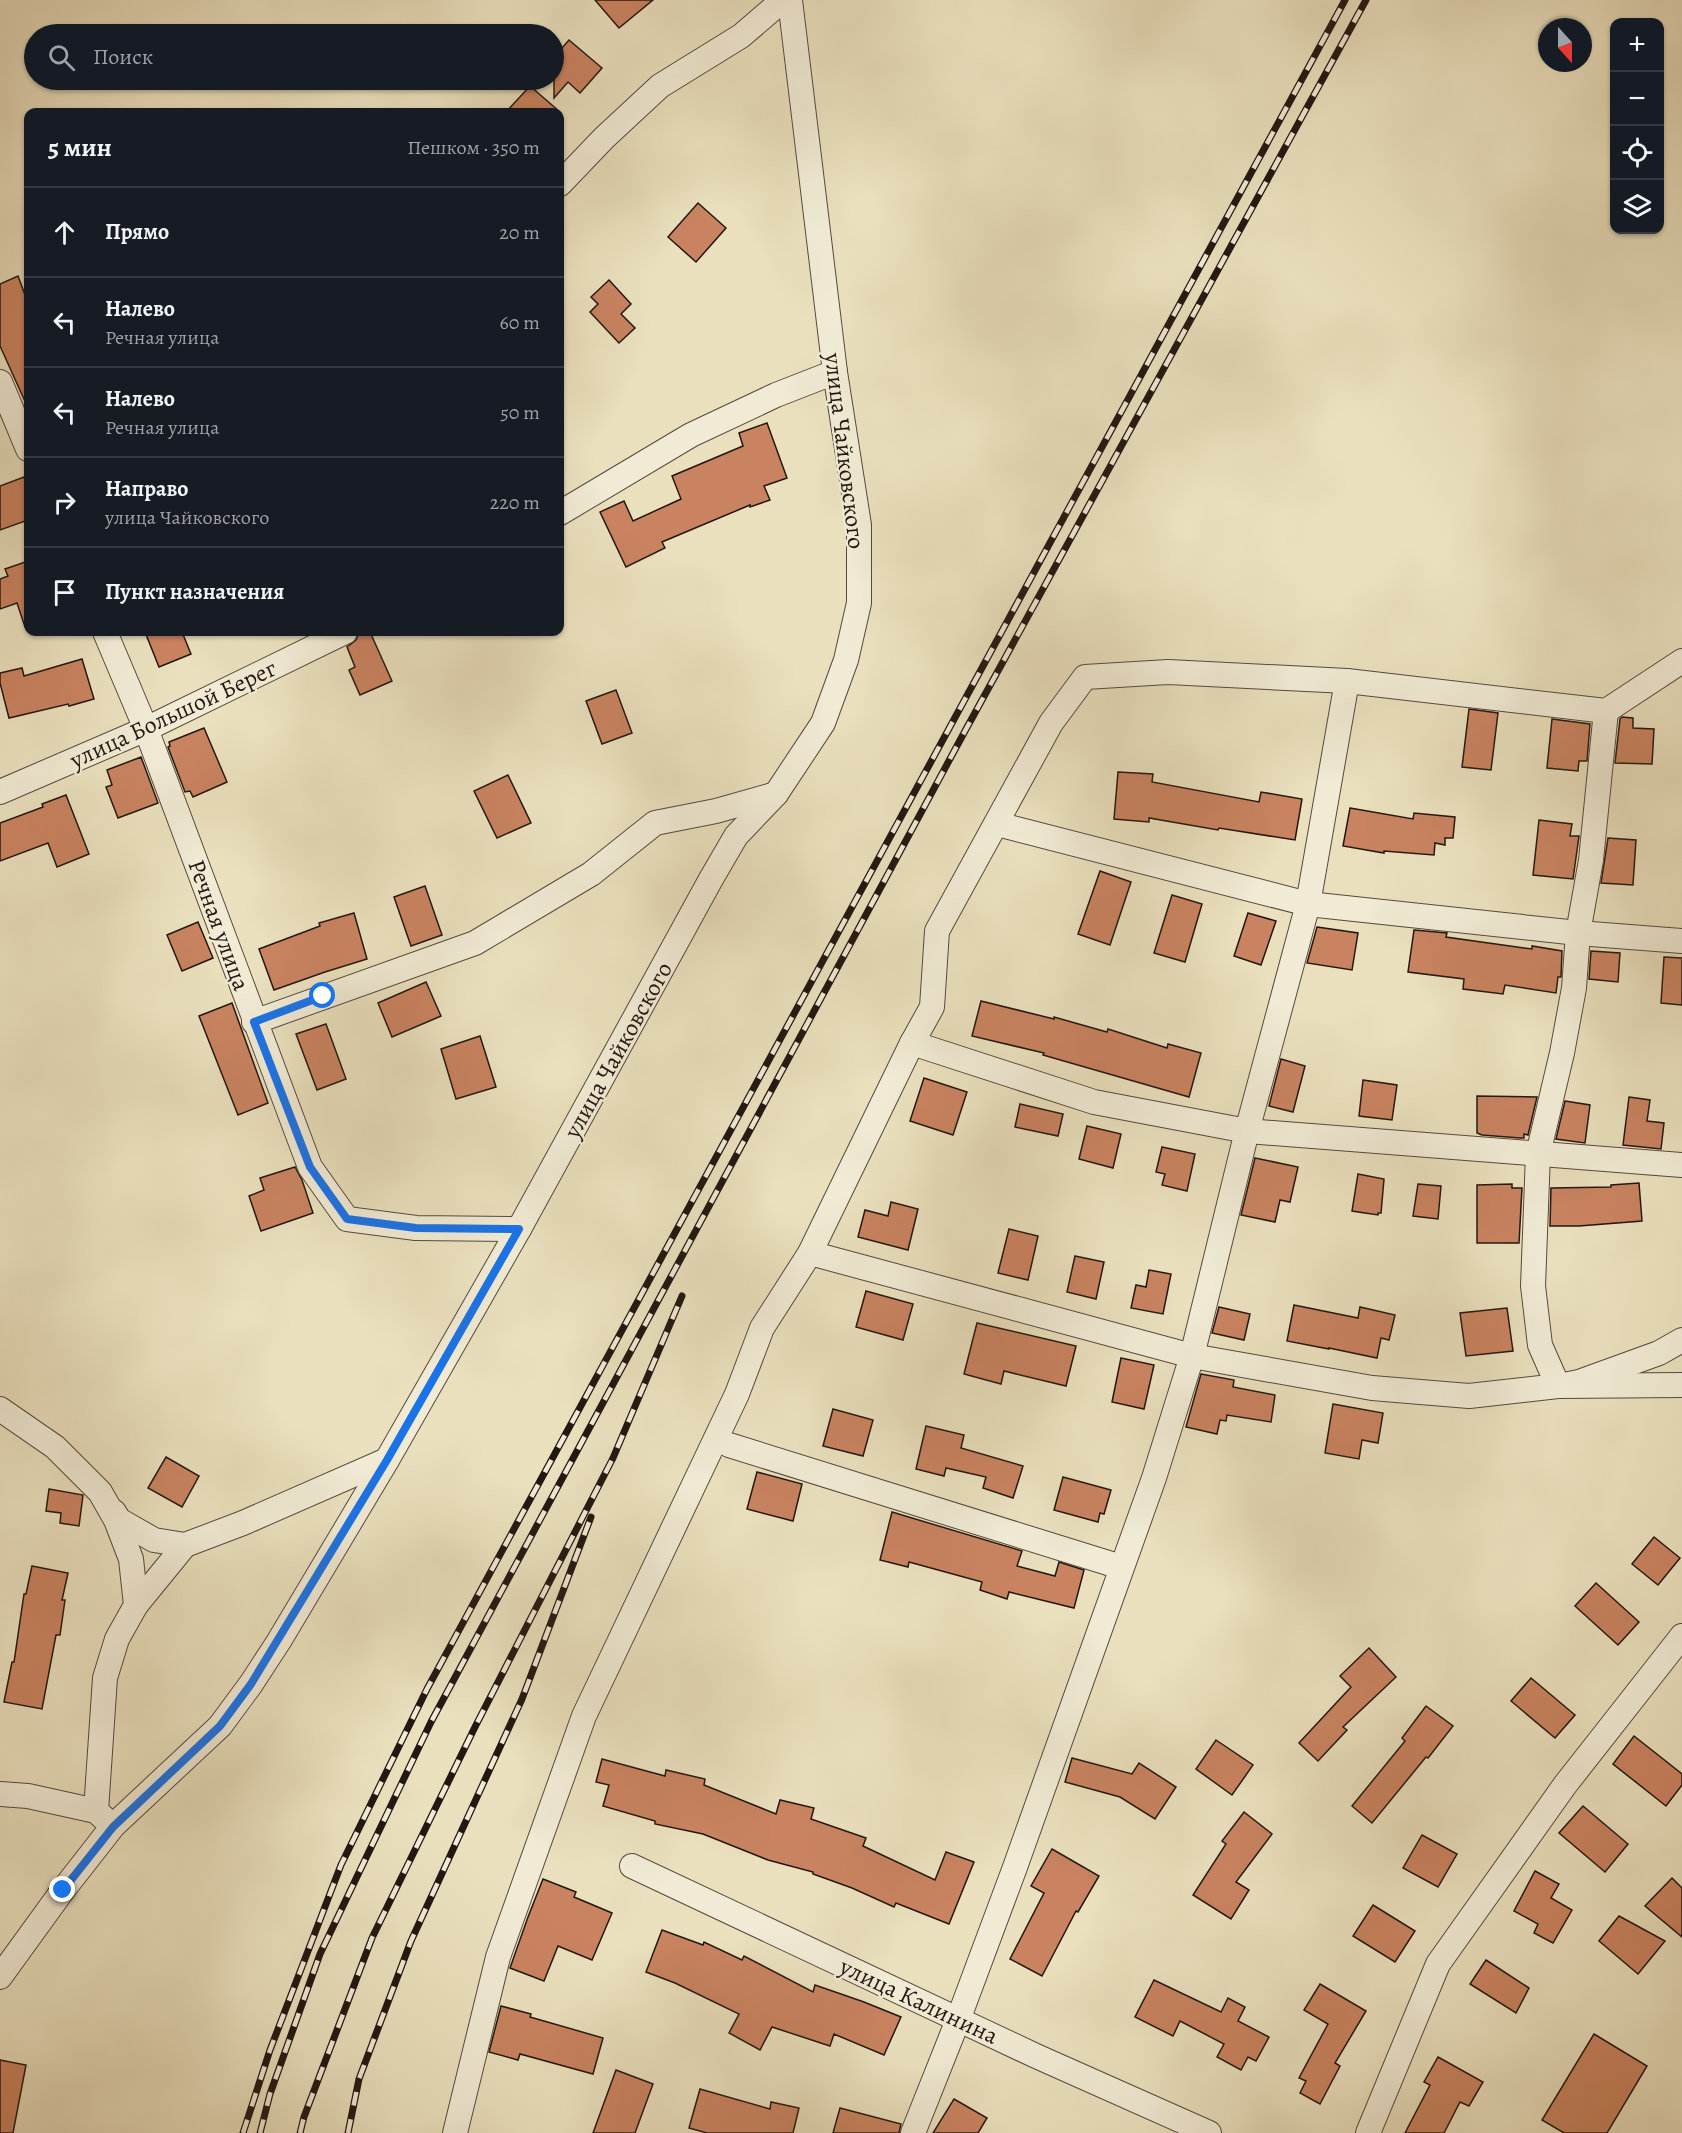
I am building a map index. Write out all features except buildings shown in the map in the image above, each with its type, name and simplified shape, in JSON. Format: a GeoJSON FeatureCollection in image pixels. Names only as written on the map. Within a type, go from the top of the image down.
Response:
{"type":"FeatureCollection","features":[{"type":"Feature","properties":{"kind":"street"},"geometry":{"type":"LineString","coordinates":[[564,180],[604,138],[660,86],[741,36],[783,0]]}},
{"type":"Feature","properties":{"kind":"street","name":"улица Чайковского"},"geometry":{"type":"LineString","coordinates":[[0,1977],[63,1890],[105,1819],[220,1726],[251,1684],[387,1460],[519,1229],[736,836],[776,794],[823,723],[846,660],[859,603],[859,525],[836,372],[790,0]]}},
{"type":"Feature","properties":{"kind":"street"},"geometry":{"type":"LineString","coordinates":[[564,511],[691,435],[776,395],[836,372]]}},
{"type":"Feature","properties":{"kind":"street"},"geometry":{"type":"LineString","coordinates":[[0,382],[24,439]]}},
{"type":"Feature","properties":{"kind":"street","name":"Речная улица"},"geometry":{"type":"LineString","coordinates":[[107,636],[146,729],[310,1167],[347,1219],[416,1228],[519,1229]]}},
{"type":"Feature","properties":{"kind":"street","name":"улица Большой Берег"},"geometry":{"type":"LineString","coordinates":[[0,792],[146,729],[337,636]]}},
{"type":"Feature","properties":{"kind":"street"},"geometry":{"type":"LineString","coordinates":[[454,2133],[498,1957],[584,1716],[737,1394],[762,1328],[810,1253],[912,1042],[932,1007],[937,931],[1051,723],[1085,677],[1168,672],[1347,681],[1606,711],[1682,661]]}},
{"type":"Feature","properties":{"kind":"street"},"geometry":{"type":"LineString","coordinates":[[914,2133],[958,2020],[1154,1478],[1192,1356],[1247,1131],[1308,904],[1347,681]]}},
{"type":"Feature","properties":{"kind":"street"},"geometry":{"type":"LineString","coordinates":[[1558,1386],[1540,1345],[1533,1286],[1538,1154],[1562,1053],[1574,988],[1578,933],[1591,860],[1606,711]]}},
{"type":"Feature","properties":{"kind":"street"},"geometry":{"type":"LineString","coordinates":[[254,1022],[476,943],[591,874],[655,823],[716,811],[776,794]]}},
{"type":"Feature","properties":{"kind":"street"},"geometry":{"type":"LineString","coordinates":[[997,824],[1308,904],[1578,933],[1682,941]]}},
{"type":"Feature","properties":{"kind":"street"},"geometry":{"type":"LineString","coordinates":[[912,1042],[1094,1102],[1247,1131],[1682,1165]]}},
{"type":"Feature","properties":{"kind":"street"},"geometry":{"type":"LineString","coordinates":[[810,1253],[1192,1356],[1383,1389],[1469,1396],[1558,1386],[1579,1382],[1659,1353],[1682,1341]]}},
{"type":"Feature","properties":{"kind":"street"},"geometry":{"type":"LineString","coordinates":[[1558,1386],[1682,1385]]}},
{"type":"Feature","properties":{"kind":"street"},"geometry":{"type":"LineString","coordinates":[[0,1409],[55,1447],[100,1492],[119,1520],[154,1540],[185,1545],[243,1523],[387,1460]]}},
{"type":"Feature","properties":{"kind":"street"},"geometry":{"type":"LineString","coordinates":[[729,1445],[1121,1567]]}},
{"type":"Feature","properties":{"kind":"street"},"geometry":{"type":"LineString","coordinates":[[100,1492],[116,1520],[131,1559],[136,1605]]}},
{"type":"Feature","properties":{"kind":"street"},"geometry":{"type":"LineString","coordinates":[[0,1794],[28,1796],[105,1819],[105,1678],[117,1639],[136,1605],[185,1545]]}},
{"type":"Feature","properties":{"kind":"street"},"geometry":{"type":"LineString","coordinates":[[1368,2133],[1438,1964],[1565,1785],[1682,1636]]}},
{"type":"Feature","properties":{"kind":"street","name":"улица Калинина"},"geometry":{"type":"LineString","coordinates":[[632,1866],[958,2020],[1209,2133]]}},
{"type":"Feature","properties":{"kind":"railway"},"geometry":{"type":"LineString","coordinates":[[243,2133],[270,2050],[341,1865],[427,1689],[1345,0]]}},
{"type":"Feature","properties":{"kind":"railway"},"geometry":{"type":"LineString","coordinates":[[260,2133],[270,2094],[320,1954],[431,1722],[965,731],[1366,0]]}},
{"type":"Feature","properties":{"kind":"railway"},"geometry":{"type":"LineString","coordinates":[[300,2133],[372,1938],[475,1727],[613,1458],[682,1296]]}},
{"type":"Feature","properties":{"kind":"railway"},"geometry":{"type":"LineString","coordinates":[[348,2133],[359,2079],[411,1941],[522,1699],[591,1517]]}},
{"type":"Feature","properties":{"kind":"route"},"geometry":{"type":"LineString","coordinates":[[63,1890],[113,1827],[220,1726],[251,1684],[387,1460],[519,1229],[416,1228],[347,1219],[310,1167],[254,1022],[323,996]]}}]}
